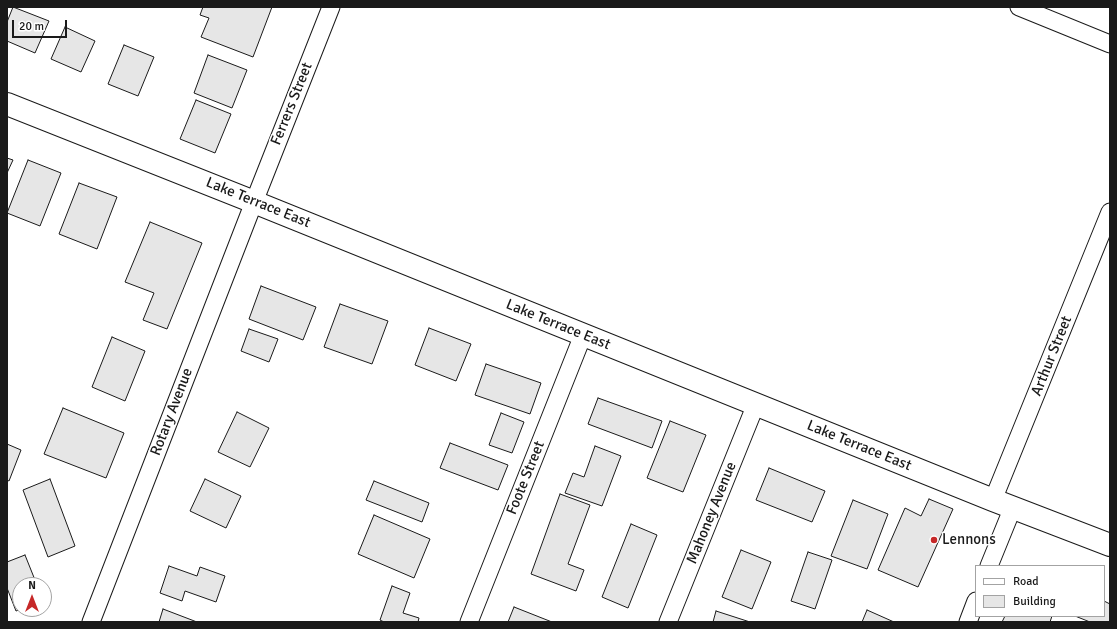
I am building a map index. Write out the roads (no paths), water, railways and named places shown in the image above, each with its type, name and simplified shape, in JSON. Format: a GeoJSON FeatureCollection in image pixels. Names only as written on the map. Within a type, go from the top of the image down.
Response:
{"type":"FeatureCollection","features":[{"type":"Feature","properties":{"kind":"street","name":"Ferrers Street"},"geometry":{"type":"LineString","coordinates":[[254,202],[331,7]]}},
{"type":"Feature","properties":{"kind":"street"},"geometry":{"type":"LineString","coordinates":[[1019,7],[1110,44]]}},
{"type":"Feature","properties":{"kind":"street","name":"Lake Terrace East"},"geometry":{"type":"LineString","coordinates":[[7,104],[1110,545]]}},
{"type":"Feature","properties":{"kind":"street","name":"Rotary Avenue"},"geometry":{"type":"LineString","coordinates":[[91,622],[254,202]]}},
{"type":"Feature","properties":{"kind":"street","name":"Arthur Street"},"geometry":{"type":"LineString","coordinates":[[990,565],[1003,503],[1110,212]]}},
{"type":"Feature","properties":{"kind":"street","name":"Foote Street"},"geometry":{"type":"LineString","coordinates":[[469,622],[584,335]]}},
{"type":"Feature","properties":{"kind":"street","name":"Mahoney Avenue"},"geometry":{"type":"LineString","coordinates":[[668,622],[756,404]]}},
{"type":"Feature","properties":{"kind":"street"},"geometry":{"type":"LineString","coordinates":[[968,622],[975,604]]}},
{"type":"Feature","properties":{"kind":"place","name":"Lennons"},"geometry":{"type":"Point","coordinates":[934,540]}}]}
